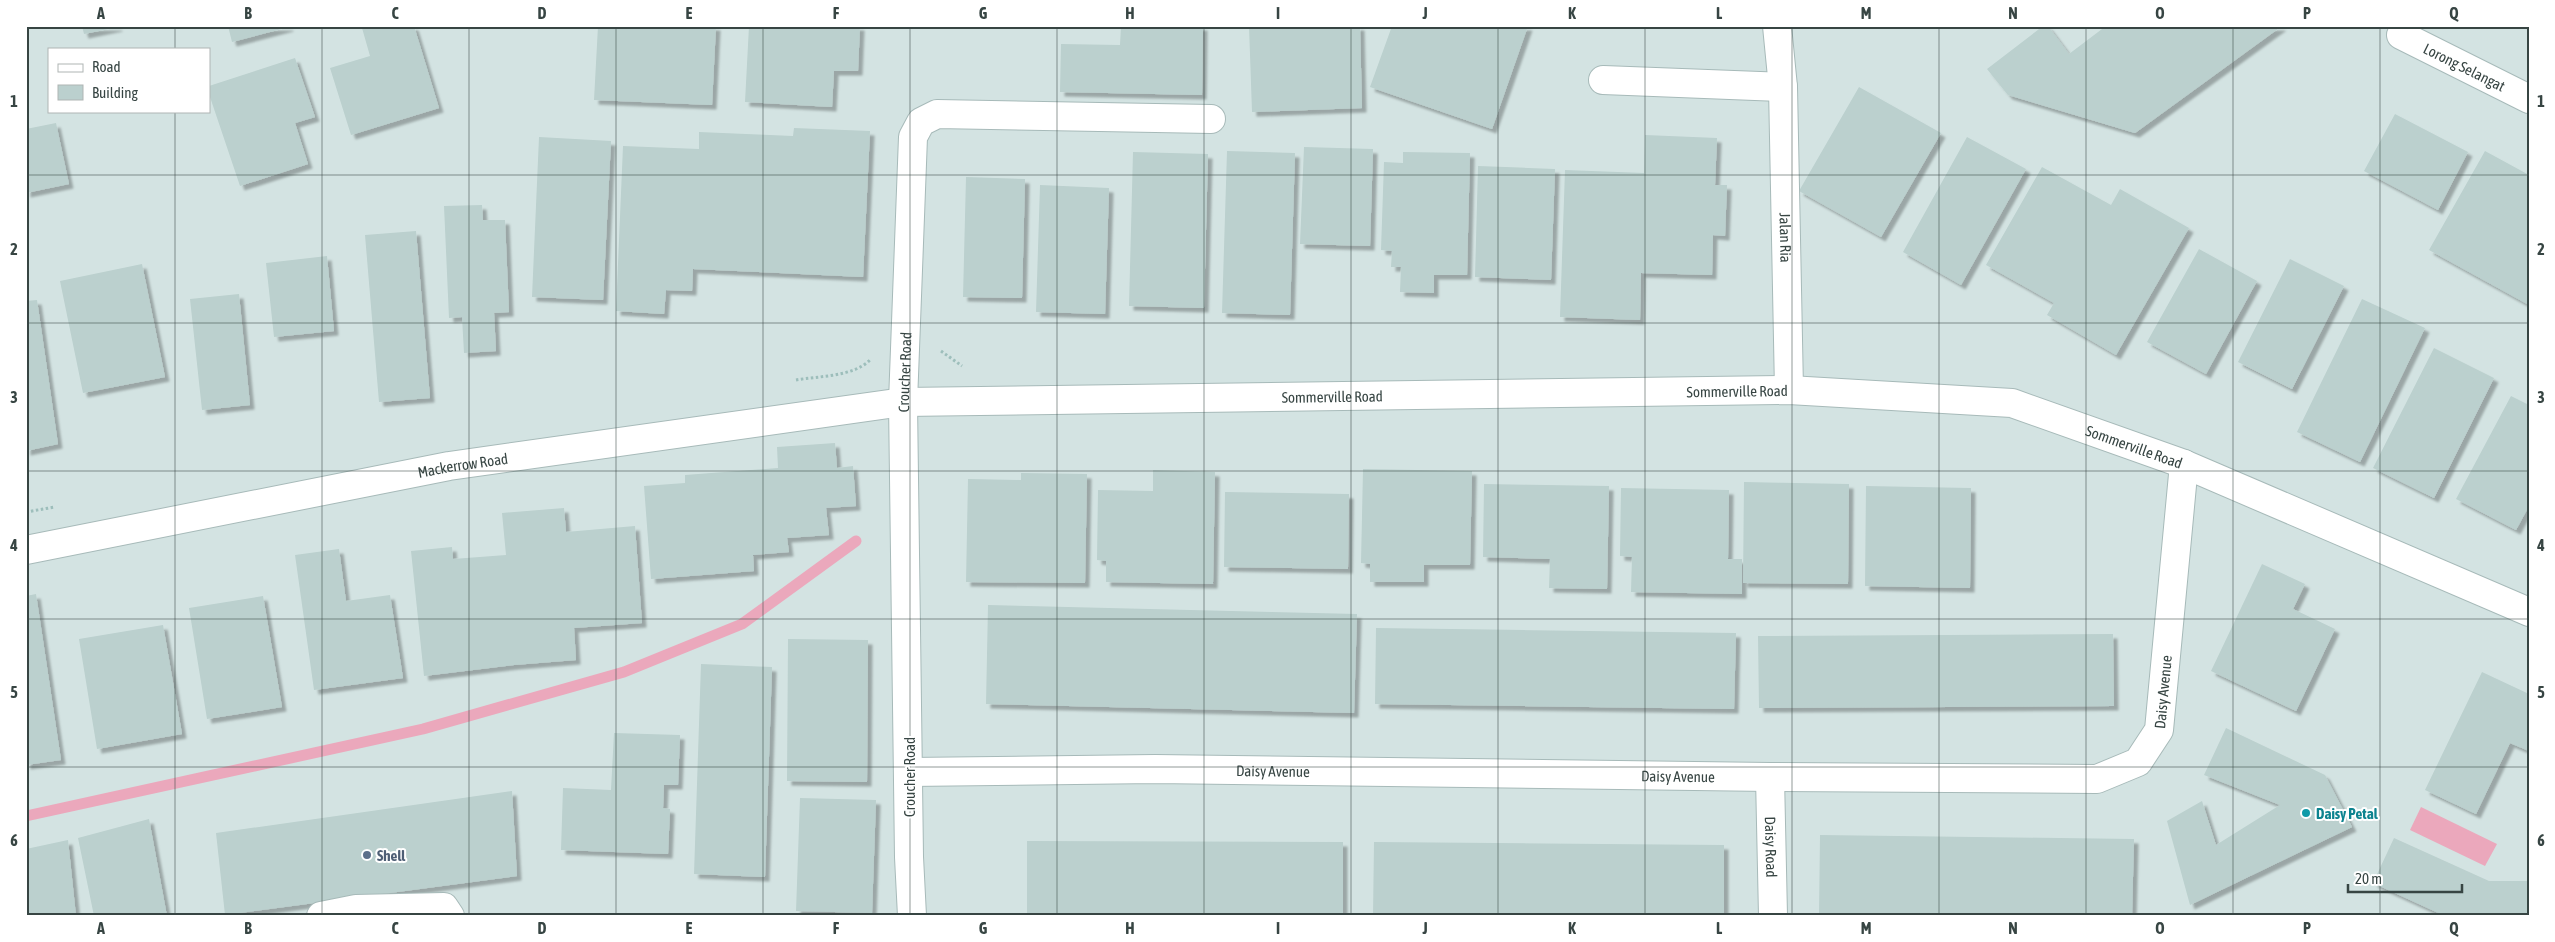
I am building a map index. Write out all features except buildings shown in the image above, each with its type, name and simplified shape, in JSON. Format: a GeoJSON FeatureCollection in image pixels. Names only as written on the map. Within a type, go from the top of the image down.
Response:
{"type":"FeatureCollection","features":[{"type":"Feature","properties":{"kind":"street","name":"Jalan Ria"},"geometry":{"type":"LineString","coordinates":[[1777,26],[1783,87],[1789,390]]}},
{"type":"Feature","properties":{"kind":"street","name":"Lorong Selangat"},"geometry":{"type":"LineString","coordinates":[[2401,35],[2529,99]]}},
{"type":"Feature","properties":{"kind":"street"},"geometry":{"type":"LineString","coordinates":[[1603,80],[1783,87]]}},
{"type":"Feature","properties":{"kind":"street","name":"Croucher Road"},"geometry":{"type":"LineString","coordinates":[[912,916],[903,402],[913,138],[921,122],[937,114],[1211,119]]}},
{"type":"Feature","properties":{"kind":"street","name":"Sommerville Road"},"geometry":{"type":"LineString","coordinates":[[903,402],[1789,390],[2012,403],[2184,464],[2529,612]]}},
{"type":"Feature","properties":{"kind":"street","name":"Mackerrow Road"},"geometry":{"type":"LineString","coordinates":[[26,550],[449,466],[903,402]]}},
{"type":"Feature","properties":{"kind":"street","name":"Daisy Avenue"},"geometry":{"type":"LineString","coordinates":[[909,772],[1155,769],[2097,779],[2138,762],[2159,730],[2184,464]]}},
{"type":"Feature","properties":{"kind":"street","name":"Daisy Road"},"geometry":{"type":"LineString","coordinates":[[1770,777],[1773,916]]}},
{"type":"Feature","properties":{"kind":"street"},"geometry":{"type":"LineString","coordinates":[[321,916],[356,909],[444,907],[450,916]]}},
{"type":"Feature","properties":{"kind":"path"},"geometry":{"type":"LineString","coordinates":[[940,346],[941,353],[966,368]]}},
{"type":"Feature","properties":{"kind":"shaded area"},"geometry":{"type":"Polygon","coordinates":[[[26,26],[2529,26],[2529,916],[26,916],[26,26]]]}},
{"type":"Feature","properties":{"kind":"shaded area"},"geometry":{"type":"Polygon","coordinates":[[[2421,807],[2497,844],[2485,866],[2410,830],[2421,807]]]}},
{"type":"Feature","properties":{"kind":"waterway"},"geometry":{"type":"LineString","coordinates":[[26,816],[423,729],[624,672],[742,624],[856,541]]}},
{"type":"Feature","properties":{"kind":"place","name":"Daisy Petal"},"geometry":{"type":"Point","coordinates":[2306,813]}},
{"type":"Feature","properties":{"kind":"place","name":"Shell"},"geometry":{"type":"Point","coordinates":[367,855]}}]}
